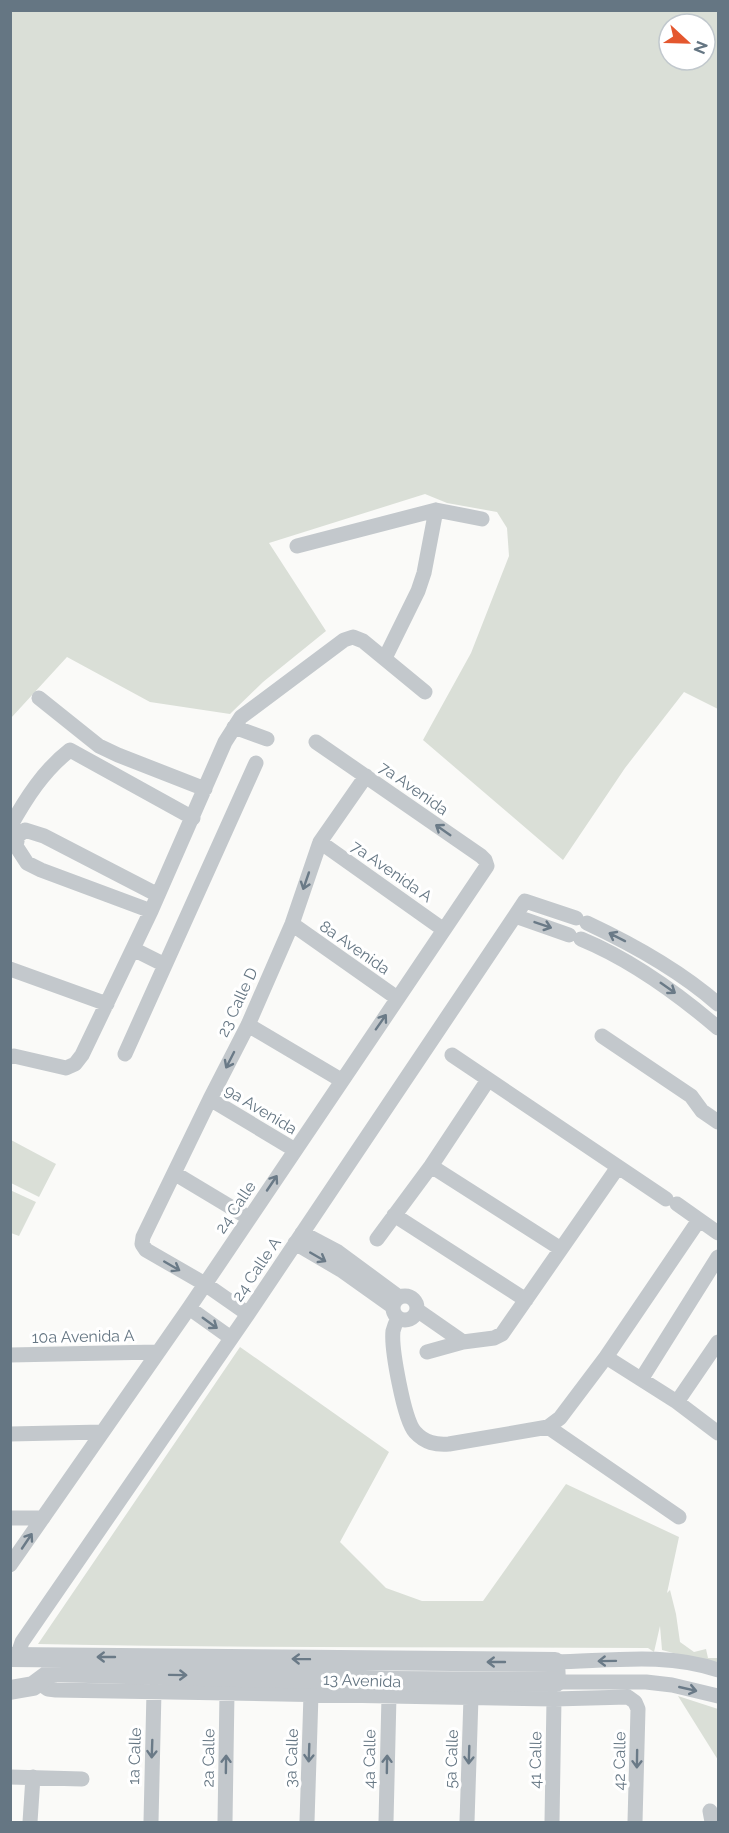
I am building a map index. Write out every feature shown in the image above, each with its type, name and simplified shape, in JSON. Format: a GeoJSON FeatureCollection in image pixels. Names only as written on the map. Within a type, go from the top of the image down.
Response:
{"type":"FeatureCollection","features":[{"type":"Feature","properties":{"kind":"street"},"geometry":{"type":"LineString","coordinates":[[297,546],[436,510],[482,519]]}},
{"type":"Feature","properties":{"kind":"street"},"geometry":{"type":"LineString","coordinates":[[385,658],[418,591],[424,573],[436,510]]}},
{"type":"Feature","properties":{"kind":"street"},"geometry":{"type":"LineString","coordinates":[[12,1054],[53,1067],[66,1068],[75,1064],[82,1055],[151,911],[225,742],[241,717],[344,640],[352,637],[363,641],[426,692]]}},
{"type":"Feature","properties":{"kind":"street"},"geometry":{"type":"LineString","coordinates":[[39,698],[99,746],[205,789]]}},
{"type":"Feature","properties":{"kind":"street"},"geometry":{"type":"LineString","coordinates":[[234,727],[267,740]]}},
{"type":"Feature","properties":{"kind":"street","name":"7a Avenida"},"geometry":{"type":"LineString","coordinates":[[316,742],[481,856],[487,866]]}},
{"type":"Feature","properties":{"kind":"street"},"geometry":{"type":"LineString","coordinates":[[10,827],[42,777],[70,750],[193,818]]}},
{"type":"Feature","properties":{"kind":"street"},"geometry":{"type":"LineString","coordinates":[[125,1054],[256,764]]}},
{"type":"Feature","properties":{"kind":"street","name":"23 Calle D"},"geometry":{"type":"LineString","coordinates":[[205,1284],[146,1250],[142,1244],[143,1237],[248,1025],[292,924],[320,842],[366,776]]}},
{"type":"Feature","properties":{"kind":"street"},"geometry":{"type":"LineString","coordinates":[[151,911],[41,870],[27,862],[16,846],[18,836],[25,830],[44,836],[158,895]]}},
{"type":"Feature","properties":{"kind":"street","name":"7a Avenida A"},"geometry":{"type":"LineString","coordinates":[[320,842],[444,930]]}},
{"type":"Feature","properties":{"kind":"street","name":"24 Calle"},"geometry":{"type":"LineString","coordinates":[[10,1565],[189,1308],[487,866]]}},
{"type":"Feature","properties":{"kind":"street","name":"24 Calle A"},"geometry":{"type":"LineString","coordinates":[[13,1660],[22,1642],[248,1314],[525,901],[581,920],[646,952]]}},
{"type":"Feature","properties":{"kind":"street"},"geometry":{"type":"LineString","coordinates":[[515,916],[575,937],[636,968],[683,999],[718,1028]]}},
{"type":"Feature","properties":{"kind":"street","name":"8a Avenida"},"geometry":{"type":"LineString","coordinates":[[292,924],[398,999]]}},
{"type":"Feature","properties":{"kind":"street"},"geometry":{"type":"LineString","coordinates":[[133,949],[165,965]]}},
{"type":"Feature","properties":{"kind":"street"},"geometry":{"type":"LineString","coordinates":[[636,968],[646,952],[694,984],[718,1004]]}},
{"type":"Feature","properties":{"kind":"street"},"geometry":{"type":"LineString","coordinates":[[10,969],[107,1004]]}},
{"type":"Feature","properties":{"kind":"street"},"geometry":{"type":"LineString","coordinates":[[248,1025],[341,1080]]}},
{"type":"Feature","properties":{"kind":"street"},"geometry":{"type":"LineString","coordinates":[[602,1036],[691,1096],[702,1111],[718,1122]]}},
{"type":"Feature","properties":{"kind":"street"},"geometry":{"type":"LineString","coordinates":[[452,1055],[718,1233]]}},
{"type":"Feature","properties":{"kind":"street"},"geometry":{"type":"LineString","coordinates":[[377,1239],[431,1166],[488,1080]]}},
{"type":"Feature","properties":{"kind":"street","name":"9a Avenida"},"geometry":{"type":"LineString","coordinates":[[210,1099],[295,1150]]}},
{"type":"Feature","properties":{"kind":"street"},"geometry":{"type":"LineString","coordinates":[[431,1166],[561,1249]]}},
{"type":"Feature","properties":{"kind":"street"},"geometry":{"type":"LineString","coordinates":[[427,1352],[463,1342],[494,1338],[502,1334],[618,1167]]}},
{"type":"Feature","properties":{"kind":"street"},"geometry":{"type":"LineString","coordinates":[[174,1173],[249,1218]]}},
{"type":"Feature","properties":{"kind":"street"},"geometry":{"type":"LineString","coordinates":[[394,1215],[526,1300]]}},
{"type":"Feature","properties":{"kind":"street"},"geometry":{"type":"LineString","coordinates":[[463,1342],[417,1310],[414,1299],[407,1296],[396,1307],[393,1332],[396,1368],[413,1431],[435,1445],[548,1427],[560,1418],[606,1357],[699,1220]]}},
{"type":"Feature","properties":{"kind":"street"},"geometry":{"type":"LineString","coordinates":[[299,1238],[396,1307],[406,1320],[410,1319],[417,1310]]}},
{"type":"Feature","properties":{"kind":"street"},"geometry":{"type":"LineString","coordinates":[[642,1378],[718,1257]]}},
{"type":"Feature","properties":{"kind":"street"},"geometry":{"type":"LineString","coordinates":[[205,1284],[248,1314]]}},
{"type":"Feature","properties":{"kind":"street"},"geometry":{"type":"LineString","coordinates":[[189,1308],[231,1338]]}},
{"type":"Feature","properties":{"kind":"street"},"geometry":{"type":"LineString","coordinates":[[677,1402],[718,1342]]}},
{"type":"Feature","properties":{"kind":"street","name":"10a Avenida A"},"geometry":{"type":"LineString","coordinates":[[10,1355],[157,1352]]}},
{"type":"Feature","properties":{"kind":"street"},"geometry":{"type":"LineString","coordinates":[[606,1357],[717,1428]]}},
{"type":"Feature","properties":{"kind":"street"},"geometry":{"type":"LineString","coordinates":[[548,1427],[679,1517]]}},
{"type":"Feature","properties":{"kind":"street"},"geometry":{"type":"LineString","coordinates":[[10,1434],[102,1432]]}},
{"type":"Feature","properties":{"kind":"street"},"geometry":{"type":"LineString","coordinates":[[10,1518],[43,1518]]}},
{"type":"Feature","properties":{"kind":"street","name":"13 Avenida"},"geometry":{"type":"LineString","coordinates":[[13,1660],[555,1662],[668,1659],[697,1663],[718,1670]]}},
{"type":"Feature","properties":{"kind":"street"},"geometry":{"type":"LineString","coordinates":[[13,1660],[48,1689],[56,1690],[471,1697],[555,1690],[555,1662]]}},
{"type":"Feature","properties":{"kind":"street","name":"13 Avenida"},"geometry":{"type":"LineString","coordinates":[[10,1690],[24,1689],[52,1672],[392,1681],[555,1690],[646,1682],[672,1685],[718,1696]]}},
{"type":"Feature","properties":{"kind":"street","name":"1a Calle"},"geometry":{"type":"LineString","coordinates":[[150,1822],[154,1690]]}},
{"type":"Feature","properties":{"kind":"street","name":"42 Calle"},"geometry":{"type":"LineString","coordinates":[[555,1690],[628,1697],[635,1702],[638,1709],[635,1822]]}},
{"type":"Feature","properties":{"kind":"street","name":"41 Calle"},"geometry":{"type":"LineString","coordinates":[[552,1822],[555,1690]]}},
{"type":"Feature","properties":{"kind":"street","name":"2a Calle"},"geometry":{"type":"LineString","coordinates":[[225,1822],[227,1693]]}},
{"type":"Feature","properties":{"kind":"street","name":"3a Calle"},"geometry":{"type":"LineString","coordinates":[[307,1822],[311,1694]]}},
{"type":"Feature","properties":{"kind":"street","name":"4a Calle"},"geometry":{"type":"LineString","coordinates":[[386,1822],[388,1696]]}},
{"type":"Feature","properties":{"kind":"street","name":"5a Calle"},"geometry":{"type":"LineString","coordinates":[[467,1822],[471,1697]]}},
{"type":"Feature","properties":{"kind":"street"},"geometry":{"type":"LineString","coordinates":[[10,1776],[82,1779]]}},
{"type":"Feature","properties":{"kind":"street"},"geometry":{"type":"LineString","coordinates":[[30,1822],[33,1777]]}},
{"type":"Feature","properties":{"kind":"shaded area"},"geometry":{"type":"Polygon","coordinates":[[[11,11],[718,11],[718,709],[684,692],[625,768],[563,860],[423,740],[471,653],[509,556],[507,528],[497,512],[447,503],[425,494],[269,543],[326,631],[263,682],[230,714],[150,702],[67,657],[11,718],[11,11]]]}},
{"type":"Feature","properties":{"kind":"shaded area"},"geometry":{"type":"Polygon","coordinates":[[[11,1140],[56,1164],[39,1197],[11,1183],[11,1140]]]}},
{"type":"Feature","properties":{"kind":"shaded area"},"geometry":{"type":"Polygon","coordinates":[[[10,1190],[36,1202],[19,1236],[11,1233],[10,1190]]]}},
{"type":"Feature","properties":{"kind":"shaded area"},"geometry":{"type":"Polygon","coordinates":[[[240,1347],[389,1452],[340,1542],[386,1588],[422,1601],[483,1601],[566,1484],[679,1537],[667,1593],[670,1590],[680,1642],[694,1652],[706,1649],[708,1658],[718,1658],[718,1665],[662,1650],[660,1626],[654,1652],[648,1648],[38,1644],[240,1347]]]}},
{"type":"Feature","properties":{"kind":"shaded area"},"geometry":{"type":"Polygon","coordinates":[[[678,1696],[718,1709],[718,1760],[678,1696]]]}}]}
